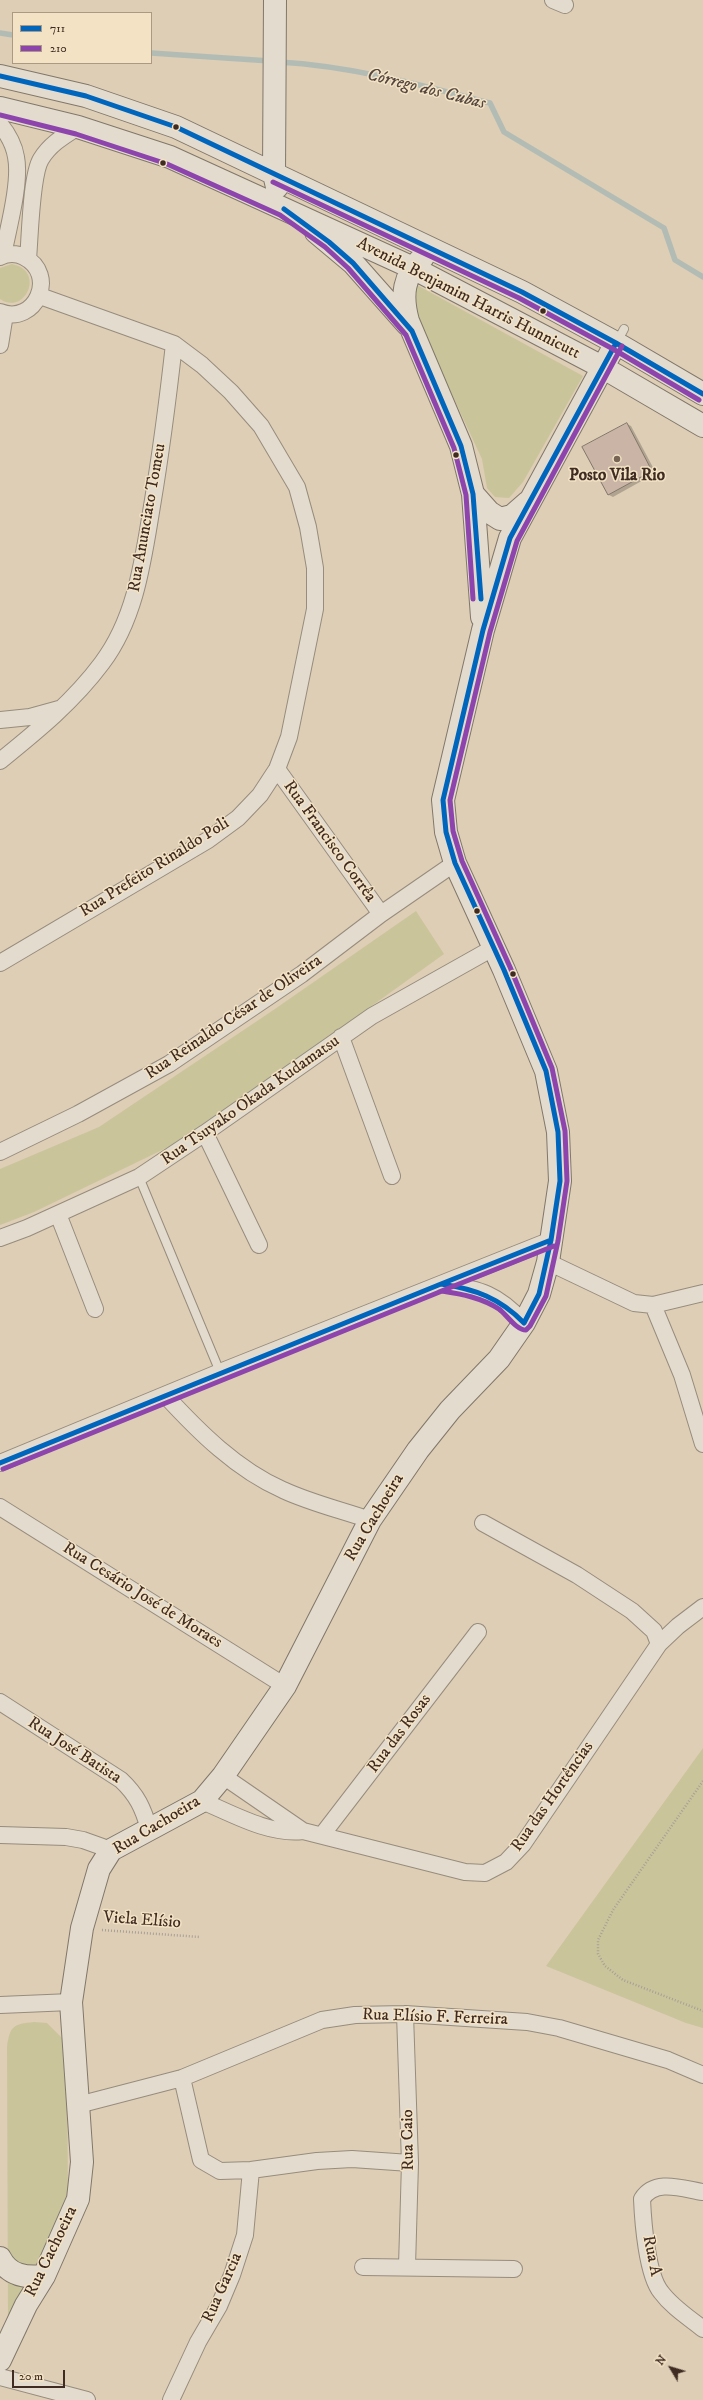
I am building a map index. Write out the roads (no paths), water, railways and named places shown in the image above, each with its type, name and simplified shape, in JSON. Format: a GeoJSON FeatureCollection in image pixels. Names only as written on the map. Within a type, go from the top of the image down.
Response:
{"type":"FeatureCollection","features":[{"type":"Feature","properties":{"kind":"main road"},"geometry":{"type":"LineString","coordinates":[[275,0],[274,174],[284,209],[329,242],[353,263],[412,331]]}},
{"type":"Feature","properties":{"kind":"main road","name":"Avenida Benjamim Harris Hunnicutt"},"geometry":{"type":"LineString","coordinates":[[0,76],[86,96],[176,127],[522,292],[620,336],[703,394]]}},
{"type":"Feature","properties":{"kind":"main road","name":"Avenida Benjamim Harris Hunnicutt"},"geometry":{"type":"LineString","coordinates":[[0,108],[78,127],[170,157],[413,268],[602,367],[703,426]]}},
{"type":"Feature","properties":{"kind":"main road"},"geometry":{"type":"LineString","coordinates":[[412,331],[405,310],[403,294],[406,279],[413,268],[427,253],[436,250]]}},
{"type":"Feature","properties":{"kind":"main road","name":"Rua Cachoeira"},"geometry":{"type":"LineString","coordinates":[[412,331],[461,446],[473,494],[483,630]]}},
{"type":"Feature","properties":{"kind":"main road","name":"Rua Cachoeira"},"geometry":{"type":"LineString","coordinates":[[0,2360],[26,2305],[44,2276],[78,2199],[82,2162],[71,2002],[82,1928],[99,1869],[111,1850],[202,1801],[223,1776],[285,1686],[370,1520],[418,1450],[450,1410],[499,1359],[524,1323],[539,1294],[548,1262],[560,1181],[558,1132],[546,1071],[494,948],[455,863],[446,832],[443,800],[483,630],[510,538],[528,501],[620,336]]}},
{"type":"Feature","properties":{"kind":"main road"},"geometry":{"type":"LineString","coordinates":[[473,494],[489,512],[500,519],[512,516],[528,501]]}},
{"type":"Feature","properties":{"kind":"main road"},"geometry":{"type":"LineString","coordinates":[[0,2258],[9,2270],[19,2276],[44,2276]]}},
{"type":"Feature","properties":{"kind":"street"},"geometry":{"type":"LineString","coordinates":[[0,124],[11,138],[17,158],[17,180],[2,256],[20,255],[28,259],[36,266],[40,275],[40,296],[29,309],[13,315],[2,313],[0,345]]}},
{"type":"Feature","properties":{"kind":"street"},"geometry":{"type":"LineString","coordinates":[[28,259],[36,178],[40,160],[56,142],[78,127]]}},
{"type":"Feature","properties":{"kind":"street","name":"Rua Prefeito Rinaldo Poli"},"geometry":{"type":"LineString","coordinates":[[0,963],[208,840],[238,818],[260,795],[277,769],[289,737],[315,609],[315,568],[308,527],[297,487],[261,426],[231,392],[202,365],[174,344],[40,296]]}},
{"type":"Feature","properties":{"kind":"street","name":"Rua Anunciato Tomeu"},"geometry":{"type":"LineString","coordinates":[[0,761],[64,708],[103,662],[127,620],[142,566],[161,450],[174,344]]}},
{"type":"Feature","properties":{"kind":"street"},"geometry":{"type":"LineString","coordinates":[[0,720],[30,717],[64,708]]}},
{"type":"Feature","properties":{"kind":"street","name":"Rua Francisco Corrêa"},"geometry":{"type":"LineString","coordinates":[[277,769],[381,914]]}},
{"type":"Feature","properties":{"kind":"street","name":"Rua Reinaldo César de Oliveira"},"geometry":{"type":"LineString","coordinates":[[0,1152],[71,1118],[170,1064],[302,974],[381,914],[455,863]]}},
{"type":"Feature","properties":{"kind":"street","name":"Rua Tsuyako Okada Kudamatsu"},"geometry":{"type":"LineString","coordinates":[[0,1238],[58,1214],[139,1177],[205,1134],[372,1016],[494,948]]}},
{"type":"Feature","properties":{"kind":"street"},"geometry":{"type":"LineString","coordinates":[[342,1038],[392,1176]]}},
{"type":"Feature","properties":{"kind":"street"},"geometry":{"type":"LineString","coordinates":[[205,1134],[259,1245]]}},
{"type":"Feature","properties":{"kind":"street"},"geometry":{"type":"LineString","coordinates":[[58,1214],[95,1309]]}},
{"type":"Feature","properties":{"kind":"street"},"geometry":{"type":"LineString","coordinates":[[0,1463],[220,1372],[552,1240]]}},
{"type":"Feature","properties":{"kind":"street"},"geometry":{"type":"LineString","coordinates":[[548,1262],[634,1303],[653,1305],[703,1293]]}},
{"type":"Feature","properties":{"kind":"street"},"geometry":{"type":"LineString","coordinates":[[442,1284],[486,1292],[501,1301],[524,1323]]}},
{"type":"Feature","properties":{"kind":"street"},"geometry":{"type":"LineString","coordinates":[[653,1305],[682,1375],[703,1444]]}},
{"type":"Feature","properties":{"kind":"street"},"geometry":{"type":"LineString","coordinates":[[165,1395],[195,1428],[240,1465],[282,1490],[370,1520]]}},
{"type":"Feature","properties":{"kind":"street","name":"Rua Cesário José de Moraes"},"geometry":{"type":"LineString","coordinates":[[0,1507],[285,1686]]}},
{"type":"Feature","properties":{"kind":"street"},"geometry":{"type":"LineString","coordinates":[[483,1523],[577,1575],[632,1611],[654,1631],[659,1644]]}},
{"type":"Feature","properties":{"kind":"street","name":"Rua das Hortências"},"geometry":{"type":"LineString","coordinates":[[202,1801],[271,1829],[288,1833],[303,1831],[465,1872],[485,1873],[506,1862],[523,1844],[659,1644],[678,1626],[703,1607]]}},
{"type":"Feature","properties":{"kind":"street","name":"Rua das Rosas"},"geometry":{"type":"LineString","coordinates":[[322,1835],[478,1632]]}},
{"type":"Feature","properties":{"kind":"street","name":"Rua José Batista"},"geometry":{"type":"LineString","coordinates":[[0,1702],[121,1780],[135,1793],[144,1809],[149,1829]]}},
{"type":"Feature","properties":{"kind":"street","name":"Rua das Hortências"},"geometry":{"type":"LineString","coordinates":[[223,1776],[303,1831]]}},
{"type":"Feature","properties":{"kind":"street"},"geometry":{"type":"LineString","coordinates":[[0,1835],[66,1837],[83,1840],[111,1850]]}},
{"type":"Feature","properties":{"kind":"street"},"geometry":{"type":"LineString","coordinates":[[0,2004],[71,2002]]}},
{"type":"Feature","properties":{"kind":"street","name":"Rua Elísio F. Ferreira"},"geometry":{"type":"LineString","coordinates":[[78,2105],[182,2078],[322,2020],[355,2015],[405,2014],[527,2022],[559,2028],[668,2060],[703,2075]]}},
{"type":"Feature","properties":{"kind":"street","name":"Rua Caio"},"geometry":{"type":"LineString","coordinates":[[405,2014],[410,2162],[407,2266]]}},
{"type":"Feature","properties":{"kind":"street"},"geometry":{"type":"LineString","coordinates":[[182,2078],[201,2160],[220,2171],[251,2170],[317,2161],[352,2159],[410,2162]]}},
{"type":"Feature","properties":{"kind":"street","name":"Rua Garcia"},"geometry":{"type":"LineString","coordinates":[[171,2400],[232,2275],[245,2235],[251,2170]]}},
{"type":"Feature","properties":{"kind":"street","name":"Rua A"},"geometry":{"type":"LineString","coordinates":[[703,2192],[662,2186],[649,2191],[642,2199],[652,2275],[660,2291],[670,2303],[703,2329]]}},
{"type":"Feature","properties":{"kind":"street"},"geometry":{"type":"LineString","coordinates":[[363,2267],[407,2266],[514,2269]]}},
{"type":"Feature","properties":{"kind":"street"},"geometry":{"type":"LineString","coordinates":[[0,2377],[87,2400]]}},
{"type":"Feature","properties":{"kind":"lane"},"geometry":{"type":"LineString","coordinates":[[139,1177],[220,1372]]}},
{"type":"Feature","properties":{"kind":"waterway","name":"Córrego dos Cubas"},"geometry":{"type":"LineString","coordinates":[[0,33],[12,35]]}},
{"type":"Feature","properties":{"kind":"waterway","name":"Córrego dos Cubas"},"geometry":{"type":"LineString","coordinates":[[152,53],[270,61]]}},
{"type":"Feature","properties":{"kind":"waterway","name":"Córrego dos Cubas"},"geometry":{"type":"LineString","coordinates":[[279,62],[306,64],[386,77],[490,103],[504,132],[664,228],[675,260],[703,277]]}},
{"type":"Feature","properties":{"kind":"place","name":"Posto Vila Rio"},"geometry":{"type":"Point","coordinates":[617,459]}}]}
